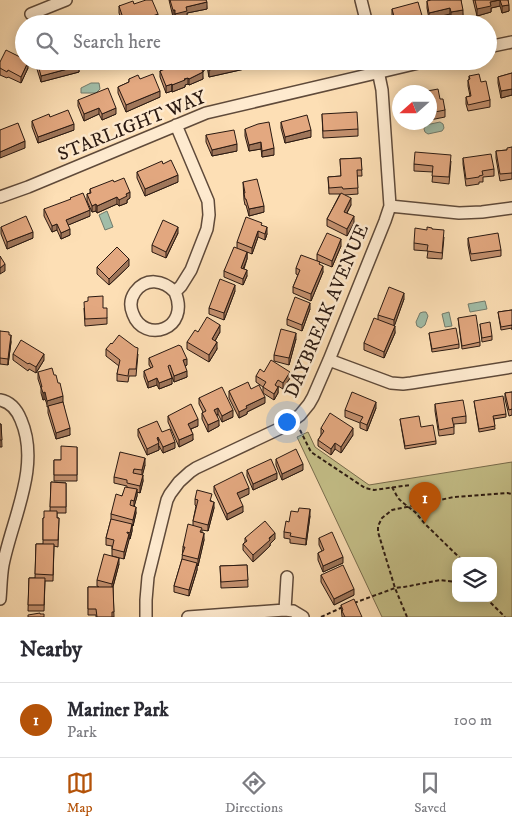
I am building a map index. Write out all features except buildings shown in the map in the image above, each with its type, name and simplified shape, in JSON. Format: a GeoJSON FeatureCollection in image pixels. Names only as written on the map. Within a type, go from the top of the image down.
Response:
{"type":"FeatureCollection","features":[{"type":"Feature","properties":{"kind":"street"},"geometry":{"type":"LineString","coordinates":[[31,14],[66,0]]}},
{"type":"Feature","properties":{"kind":"street"},"geometry":{"type":"LineString","coordinates":[[361,0],[365,15]]}},
{"type":"Feature","properties":{"kind":"street"},"geometry":{"type":"LineString","coordinates":[[497,45],[512,42]]}},
{"type":"Feature","properties":{"kind":"street","name":"STARLIGHT WAY"},"geometry":{"type":"LineString","coordinates":[[0,197],[28,187],[195,116],[366,70]]}},
{"type":"Feature","properties":{"kind":"street","name":"DAYBREAK AVENUE"},"geometry":{"type":"LineString","coordinates":[[146,617],[148,577],[165,510],[174,488],[196,468],[295,420],[309,404],[329,360],[390,206],[382,90],[378,70]]}},
{"type":"Feature","properties":{"kind":"street"},"geometry":{"type":"LineString","coordinates":[[175,292],[191,270],[207,229],[209,215],[209,206],[205,193],[176,125]]}},
{"type":"Feature","properties":{"kind":"street"},"geometry":{"type":"LineString","coordinates":[[390,206],[459,213],[512,208]]}},
{"type":"Feature","properties":{"kind":"street"},"geometry":{"type":"LineString","coordinates":[[153,282],[161,282],[175,292],[179,301],[179,310],[176,318],[166,328],[149,330],[135,320],[131,309],[131,301],[134,293],[140,287],[153,282]]}},
{"type":"Feature","properties":{"kind":"street"},"geometry":{"type":"LineString","coordinates":[[329,360],[391,383],[403,384],[512,368]]}},
{"type":"Feature","properties":{"kind":"street"},"geometry":{"type":"LineString","coordinates":[[0,400],[13,406],[21,418],[27,441],[28,458],[24,486],[3,564],[0,599]]}},
{"type":"Feature","properties":{"kind":"street"},"geometry":{"type":"LineString","coordinates":[[285,610],[287,577]]}},
{"type":"Feature","properties":{"kind":"street"},"geometry":{"type":"LineString","coordinates":[[188,617],[285,610],[292,611],[303,617]]}},
{"type":"Feature","properties":{"kind":"path"},"geometry":{"type":"LineString","coordinates":[[300,429],[311,452],[365,488],[374,490],[410,484]]}},
{"type":"Feature","properties":{"kind":"path"},"geometry":{"type":"LineString","coordinates":[[392,488],[398,498],[415,512],[459,557]]}},
{"type":"Feature","properties":{"kind":"path"},"geometry":{"type":"LineString","coordinates":[[407,617],[395,588],[378,532],[378,526],[386,513],[408,506],[454,497],[512,494]]}},
{"type":"Feature","properties":{"kind":"path"},"geometry":{"type":"LineString","coordinates":[[352,604],[395,588],[434,581],[452,581]]}},
{"type":"Feature","properties":{"kind":"path"},"geometry":{"type":"LineString","coordinates":[[490,602],[505,617]]}},
{"type":"Feature","properties":{"kind":"path"},"geometry":{"type":"LineString","coordinates":[[320,617],[344,607]]}},
{"type":"Feature","properties":{"kind":"shaded area"},"geometry":{"type":"Polygon","coordinates":[[[91,83],[99,83],[100,89],[96,93],[81,93],[81,88],[91,83]]]}},
{"type":"Feature","properties":{"kind":"shaded area"},"geometry":{"type":"Polygon","coordinates":[[[437,123],[443,124],[444,128],[442,131],[428,134],[425,132],[424,130],[437,130],[437,123]]]}},
{"type":"Feature","properties":{"kind":"shaded area"},"geometry":{"type":"Polygon","coordinates":[[[107,211],[113,227],[105,230],[99,215],[107,211]]]}},
{"type":"Feature","properties":{"kind":"shaded area"},"geometry":{"type":"Polygon","coordinates":[[[485,301],[487,309],[470,312],[468,304],[485,301]]]}},
{"type":"Feature","properties":{"kind":"shaded area"},"geometry":{"type":"Polygon","coordinates":[[[426,312],[428,316],[425,325],[421,328],[417,326],[416,322],[420,313],[426,312]]]}},
{"type":"Feature","properties":{"kind":"shaded area"},"geometry":{"type":"Polygon","coordinates":[[[449,312],[452,326],[445,327],[442,314],[449,312]]]}},
{"type":"Feature","properties":{"kind":"shaded area"},"geometry":{"type":"Polygon","coordinates":[[[308,432],[315,447],[369,485],[512,462],[512,617],[382,617],[297,437],[308,432]]]}},
{"type":"Feature","properties":{"kind":"place","name":"Mariner Park"},"geometry":{"type":"Point","coordinates":[425,523]}}]}
